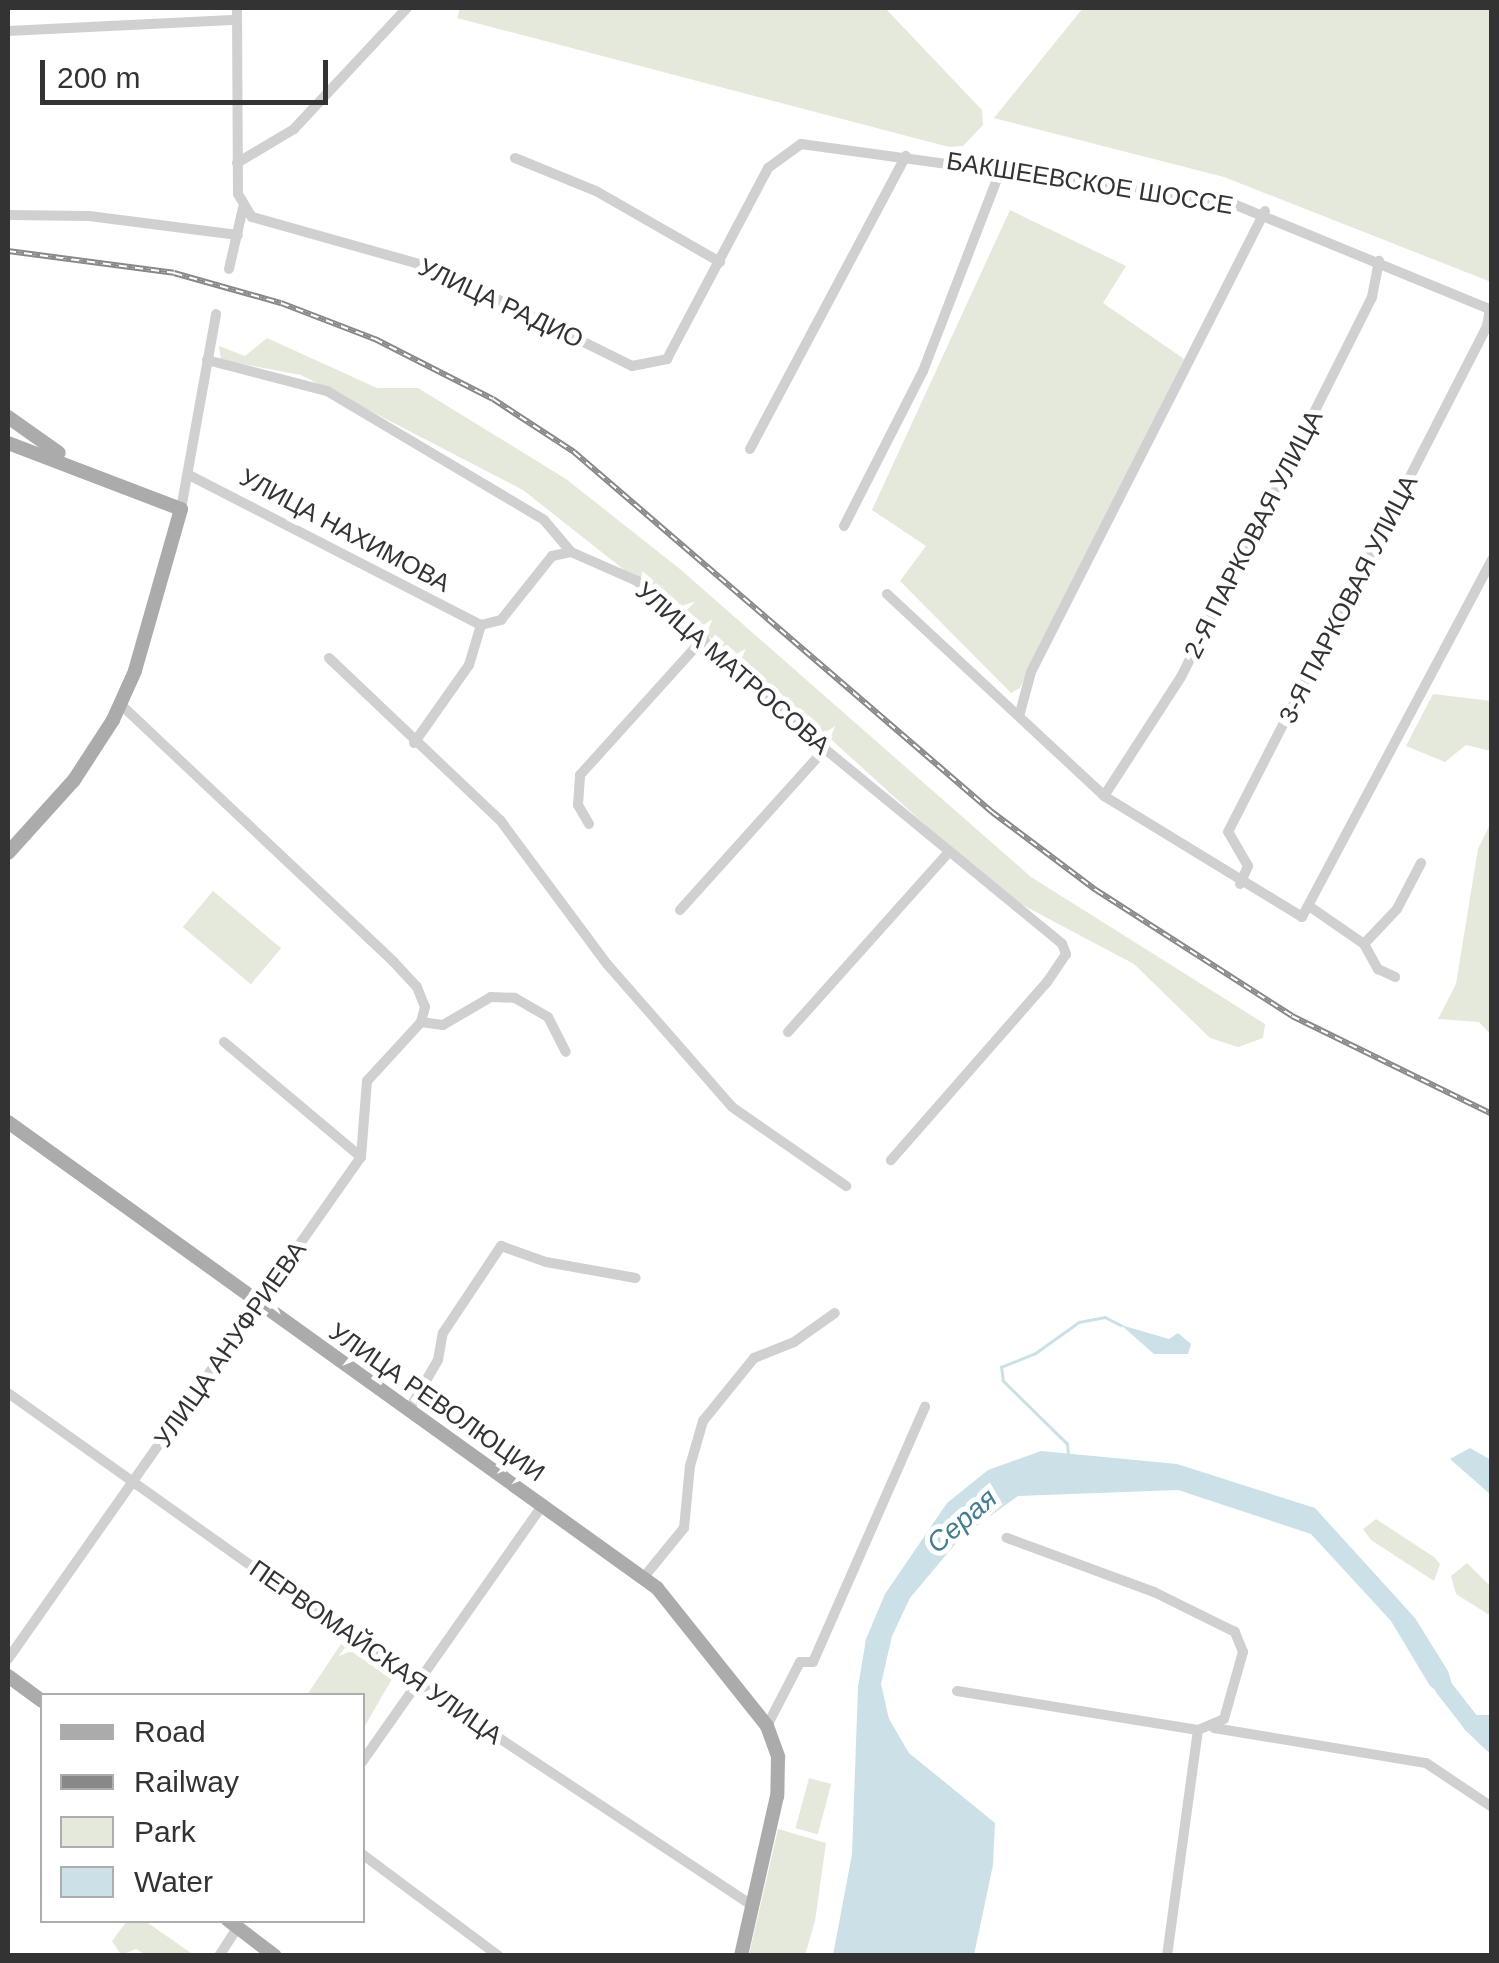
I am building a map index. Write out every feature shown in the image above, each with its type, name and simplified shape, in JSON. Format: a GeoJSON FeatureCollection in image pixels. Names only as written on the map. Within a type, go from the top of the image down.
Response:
{"type":"FeatureCollection","features":[{"type":"Feature","properties":{"kind":"main road"},"geometry":{"type":"LineString","coordinates":[[8,418],[76,464]]}},
{"type":"Feature","properties":{"kind":"main road"},"geometry":{"type":"LineString","coordinates":[[8,443],[76,464],[181,509],[120,704],[74,780],[8,853]]}},
{"type":"Feature","properties":{"kind":"main road","name":"УЛИЦА РЕВОЛЮЦИИ"},"geometry":{"type":"LineString","coordinates":[[9,1125],[644,1577],[767,1726],[780,1772],[750,1904]]}},
{"type":"Feature","properties":{"kind":"main road"},"geometry":{"type":"LineString","coordinates":[[8,1676],[40,1700]]}},
{"type":"Feature","properties":{"kind":"main road"},"geometry":{"type":"LineString","coordinates":[[741,1956],[750,1904]]}},
{"type":"Feature","properties":{"kind":"main road"},"geometry":{"type":"LineString","coordinates":[[232,1925],[274,1956]]}},
{"type":"Feature","properties":{"kind":"street"},"geometry":{"type":"LineString","coordinates":[[237,162],[294,129],[407,8]]}},
{"type":"Feature","properties":{"kind":"street"},"geometry":{"type":"LineString","coordinates":[[8,31],[237,14],[237,162],[238,194],[243,208],[229,269]]}},
{"type":"Feature","properties":{"kind":"street","name":"БАКШЕЕВСКОЕ ШОССЕ"},"geometry":{"type":"LineString","coordinates":[[720,262],[768,168],[790,148],[834,145],[1265,212],[1491,310]]}},
{"type":"Feature","properties":{"kind":"street"},"geometry":{"type":"LineString","coordinates":[[750,450],[906,156]]}},
{"type":"Feature","properties":{"kind":"street"},"geometry":{"type":"LineString","coordinates":[[515,158],[596,191],[720,262]]}},
{"type":"Feature","properties":{"kind":"street"},"geometry":{"type":"LineString","coordinates":[[844,526],[923,371],[1001,169]]}},
{"type":"Feature","properties":{"kind":"street","name":"УЛИЦА РАДИО"},"geometry":{"type":"LineString","coordinates":[[243,208],[272,226],[434,268],[632,366],[657,366],[681,340],[720,262]]}},
{"type":"Feature","properties":{"kind":"street"},"geometry":{"type":"LineString","coordinates":[[1020,713],[1031,672],[1265,212]]}},
{"type":"Feature","properties":{"kind":"street"},"geometry":{"type":"LineString","coordinates":[[8,215],[57,214],[238,234]]}},
{"type":"Feature","properties":{"kind":"street","name":"2-Я ПАРКОВАЯ УЛИЦА"},"geometry":{"type":"LineString","coordinates":[[1104,796],[1181,677],[1372,297],[1379,261]]}},
{"type":"Feature","properties":{"kind":"street","name":"3-Я ПАРКОВАЯ УЛИЦА"},"geometry":{"type":"LineString","coordinates":[[1240,884],[1248,866],[1228,832],[1487,326],[1491,310]]}},
{"type":"Feature","properties":{"kind":"street"},"geometry":{"type":"LineString","coordinates":[[181,509],[216,314]]}},
{"type":"Feature","properties":{"kind":"street","name":"УЛИЦА МАТРОСОВА"},"geometry":{"type":"LineString","coordinates":[[207,360],[327,391],[544,520],[571,552],[637,581],[825,749],[1066,954],[891,1160]]}},
{"type":"Feature","properties":{"kind":"street","name":"УЛИЦА НАХИМОВА"},"geometry":{"type":"LineString","coordinates":[[189,474],[481,625]]}},
{"type":"Feature","properties":{"kind":"street"},"geometry":{"type":"LineString","coordinates":[[414,743],[469,666],[481,625],[501,620],[552,556],[571,552]]}},
{"type":"Feature","properties":{"kind":"street"},"geometry":{"type":"LineString","coordinates":[[886,594],[1020,713],[1104,796],[1240,884],[1302,917],[1492,559]]}},
{"type":"Feature","properties":{"kind":"street"},"geometry":{"type":"LineString","coordinates":[[589,824],[578,805],[580,775],[704,638]]}},
{"type":"Feature","properties":{"kind":"street"},"geometry":{"type":"LineString","coordinates":[[329,658],[516,838],[607,964],[732,1107],[846,1186]]}},
{"type":"Feature","properties":{"kind":"street"},"geometry":{"type":"LineString","coordinates":[[120,704],[394,962],[417,987],[422,1022]]}},
{"type":"Feature","properties":{"kind":"street"},"geometry":{"type":"LineString","coordinates":[[680,910],[825,749]]}},
{"type":"Feature","properties":{"kind":"street"},"geometry":{"type":"LineString","coordinates":[[788,1032],[948,852]]}},
{"type":"Feature","properties":{"kind":"street"},"geometry":{"type":"LineString","coordinates":[[1364,944],[1397,909],[1421,864]]}},
{"type":"Feature","properties":{"kind":"street"},"geometry":{"type":"LineString","coordinates":[[1309,906],[1364,944],[1378,969],[1395,977]]}},
{"type":"Feature","properties":{"kind":"street"},"geometry":{"type":"LineString","coordinates":[[422,1022],[443,1025],[491,998],[516,998],[548,1017],[566,1052]]}},
{"type":"Feature","properties":{"kind":"street"},"geometry":{"type":"LineString","coordinates":[[362,1157],[368,1082],[422,1022]]}},
{"type":"Feature","properties":{"kind":"street"},"geometry":{"type":"LineString","coordinates":[[224,1042],[362,1157]]}},
{"type":"Feature","properties":{"kind":"street","name":"УЛИЦА АНУФРИЕВА"},"geometry":{"type":"LineString","coordinates":[[8,1659],[362,1157]]}},
{"type":"Feature","properties":{"kind":"street"},"geometry":{"type":"LineString","coordinates":[[409,1410],[438,1360],[443,1333],[501,1246],[546,1262],[636,1278]]}},
{"type":"Feature","properties":{"kind":"street"},"geometry":{"type":"LineString","coordinates":[[644,1577],[684,1528],[702,1421],[754,1358],[794,1342],[835,1313]]}},
{"type":"Feature","properties":{"kind":"street","name":"ПЕРВОМАЙСКАЯ УЛИЦА"},"geometry":{"type":"LineString","coordinates":[[8,1392],[416,1683],[750,1904]]}},
{"type":"Feature","properties":{"kind":"street"},"geometry":{"type":"LineString","coordinates":[[767,1726],[800,1662],[814,1662],[925,1407]]}},
{"type":"Feature","properties":{"kind":"street"},"geometry":{"type":"LineString","coordinates":[[365,1758],[542,1504]]}},
{"type":"Feature","properties":{"kind":"street"},"geometry":{"type":"LineString","coordinates":[[1007,1538],[1154,1592],[1236,1632],[1243,1652],[1224,1719],[1214,1728]]}},
{"type":"Feature","properties":{"kind":"street"},"geometry":{"type":"LineString","coordinates":[[956,1690],[1426,1763],[1492,1807]]}},
{"type":"Feature","properties":{"kind":"street"},"geometry":{"type":"LineString","coordinates":[[1167,1956],[1198,1730]]}},
{"type":"Feature","properties":{"kind":"street"},"geometry":{"type":"LineString","coordinates":[[365,1856],[500,1956]]}},
{"type":"Feature","properties":{"kind":"street"},"geometry":{"type":"LineString","coordinates":[[219,1956],[232,1925]]}},
{"type":"Feature","properties":{"kind":"green space"},"geometry":{"type":"Polygon","coordinates":[[[460,8],[885,8],[982,110],[983,125],[963,146],[949,147],[457,18],[460,8]]]}},
{"type":"Feature","properties":{"kind":"green space"},"geometry":{"type":"Polygon","coordinates":[[[1083,8],[1491,8],[1491,282],[1224,177],[994,118],[1083,8]]]}},
{"type":"Feature","properties":{"kind":"green space"},"geometry":{"type":"Polygon","coordinates":[[[1010,210],[1126,266],[1103,303],[1184,359],[1020,688],[1011,693],[900,581],[926,546],[872,510],[1010,210]]]}},
{"type":"Feature","properties":{"kind":"green space"},"geometry":{"type":"Polygon","coordinates":[[[267,338],[377,388],[418,388],[566,479],[680,569],[1031,877],[1265,1024],[1263,1038],[1238,1047],[1210,1038],[1134,964],[1000,893],[779,692],[523,490],[301,375],[221,360],[219,346],[245,356],[267,338]]]}},
{"type":"Feature","properties":{"kind":"green space"},"geometry":{"type":"Polygon","coordinates":[[[1433,694],[1491,701],[1491,751],[1466,745],[1445,762],[1406,746],[1433,694]]]}},
{"type":"Feature","properties":{"kind":"green space"},"geometry":{"type":"Polygon","coordinates":[[[1491,822],[1491,1035],[1479,1022],[1438,1019],[1456,984],[1478,849],[1491,822]]]}},
{"type":"Feature","properties":{"kind":"green space"},"geometry":{"type":"Polygon","coordinates":[[[213,891],[281,948],[251,984],[183,927],[213,891]]]}},
{"type":"Feature","properties":{"kind":"green space"},"geometry":{"type":"Polygon","coordinates":[[[1376,1519],[1434,1557],[1440,1564],[1434,1581],[1371,1540],[1363,1529],[1376,1519]]]}},
{"type":"Feature","properties":{"kind":"green space"},"geometry":{"type":"Polygon","coordinates":[[[1467,1563],[1491,1587],[1491,1616],[1456,1594],[1451,1576],[1467,1563]]]}},
{"type":"Feature","properties":{"kind":"green space"},"geometry":{"type":"Polygon","coordinates":[[[341,1644],[392,1679],[365,1726],[365,1693],[308,1693],[341,1644]]]}},
{"type":"Feature","properties":{"kind":"green space"},"geometry":{"type":"Polygon","coordinates":[[[809,1778],[831,1784],[818,1834],[796,1828],[809,1778]]]}},
{"type":"Feature","properties":{"kind":"green space"},"geometry":{"type":"Polygon","coordinates":[[[778,1829],[826,1843],[815,1921],[805,1955],[749,1955],[778,1829]]]}},
{"type":"Feature","properties":{"kind":"green space"},"geometry":{"type":"Polygon","coordinates":[[[126,1923],[148,1923],[194,1955],[146,1955],[136,1949],[121,1955],[112,1941],[126,1923]]]}},
{"type":"Feature","properties":{"kind":"water"},"geometry":{"type":"Polygon","coordinates":[[[1121,1325],[1169,1339],[1178,1333],[1191,1344],[1188,1354],[1154,1354],[1121,1325]]]}},
{"type":"Feature","properties":{"kind":"water"},"geometry":{"type":"Polygon","coordinates":[[[1470,1448],[1491,1460],[1491,1495],[1450,1459],[1470,1448]]]}},
{"type":"Feature","properties":{"kind":"water"},"geometry":{"type":"Polygon","coordinates":[[[1041,1451],[1177,1464],[1315,1508],[1415,1618],[1448,1671],[1459,1707],[1430,1686],[1391,1621],[1311,1534],[1178,1490],[1018,1496],[961,1537],[910,1598],[892,1636],[881,1684],[889,1719],[909,1753],[995,1823],[993,1865],[974,1955],[833,1955],[852,1854],[858,1687],[866,1639],[885,1594],[947,1503],[988,1470],[1041,1451]]]}},
{"type":"Feature","properties":{"kind":"waterway"},"geometry":{"type":"LineString","coordinates":[[1068,1455],[1067,1444],[1003,1381],[1001,1367],[1034,1354],[1079,1322],[1105,1317],[1121,1325]]}},
{"type":"Feature","properties":{"kind":"waterway","name":"Серая"},"geometry":{"type":"LineString","coordinates":[[1444,1688],[1472,1724],[1492,1724]]}},
{"type":"Feature","properties":{"kind":"waterway"},"geometry":{"type":"LineString","coordinates":[[1472,1724],[1492,1743]]}},
{"type":"Feature","properties":{"kind":"railway"},"geometry":{"type":"LineString","coordinates":[[8,251],[174,273],[281,303],[375,339],[493,399],[574,452],[992,812],[1096,890],[1292,1016],[1492,1114]]}}]}
